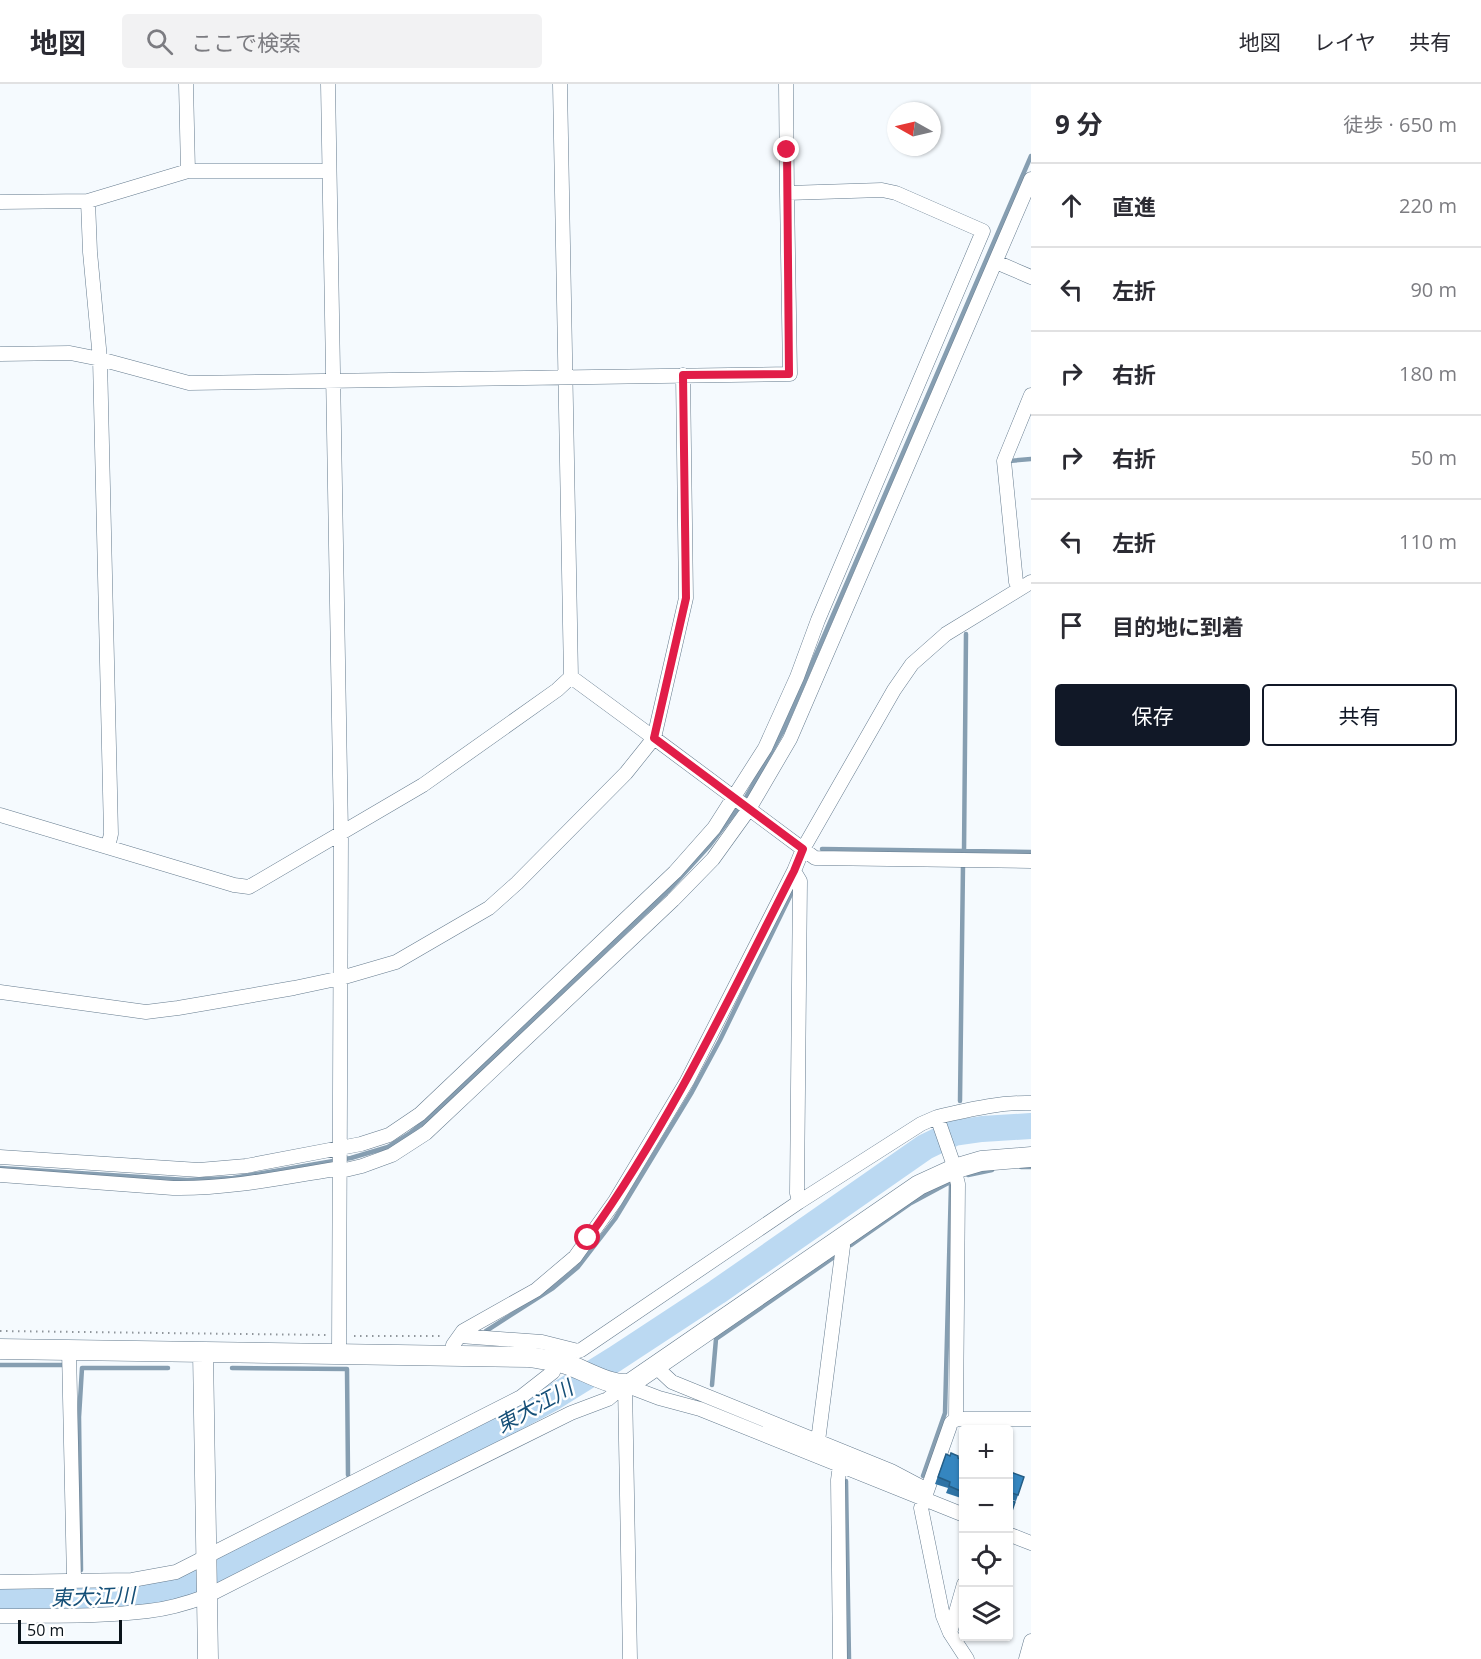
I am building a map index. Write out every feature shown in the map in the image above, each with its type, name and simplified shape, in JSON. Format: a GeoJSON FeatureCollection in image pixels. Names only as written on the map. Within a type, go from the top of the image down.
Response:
{"type":"FeatureCollection","features":[{"type":"Feature","properties":{"kind":"street"},"geometry":{"type":"LineString","coordinates":[[186,84],[188,171]]}},
{"type":"Feature","properties":{"kind":"street"},"geometry":{"type":"LineString","coordinates":[[328,84],[341,833],[339,1345]]}},
{"type":"Feature","properties":{"kind":"street"},"geometry":{"type":"LineString","coordinates":[[0,815],[234,885],[249,887],[423,785],[557,690],[571,677],[560,84]]}},
{"type":"Feature","properties":{"kind":"street"},"geometry":{"type":"LineString","coordinates":[[0,354],[70,353],[189,383],[789,374],[786,84]]}},
{"type":"Feature","properties":{"kind":"street"},"geometry":{"type":"LineString","coordinates":[[0,202],[88,201],[188,171],[329,171]]}},
{"type":"Feature","properties":{"kind":"street"},"geometry":{"type":"LineString","coordinates":[[0,1175],[197,1188],[231,1186],[341,1161],[361,1144],[388,1135],[420,1114],[675,872],[714,828],[742,804],[790,739],[1031,178]]}},
{"type":"Feature","properties":{"kind":"street"},"geometry":{"type":"LineString","coordinates":[[0,1157],[199,1170],[341,1161],[362,1166],[392,1155],[426,1133],[673,900],[713,859],[742,804],[983,231],[896,193],[882,190],[787,193]]}},
{"type":"Feature","properties":{"kind":"street"},"geometry":{"type":"LineString","coordinates":[[88,201],[90,252],[100,359],[111,834],[108,847]]}},
{"type":"Feature","properties":{"kind":"street"},"geometry":{"type":"LineString","coordinates":[[996,262],[1031,277]]}},
{"type":"Feature","properties":{"kind":"street"},"geometry":{"type":"LineString","coordinates":[[0,992],[146,1012],[341,978],[396,962],[489,908],[517,883],[626,773],[654,738],[686,598],[683,375]]}},
{"type":"Feature","properties":{"kind":"street"},"geometry":{"type":"LineString","coordinates":[[1026,585],[1016,582],[1004,461],[1031,395]]}},
{"type":"Feature","properties":{"kind":"street"},"geometry":{"type":"LineString","coordinates":[[452,1356],[453,1345],[463,1331],[536,1290],[575,1257],[615,1201],[687,1081],[803,849],[894,690],[912,664],[946,634],[1026,585]]}},
{"type":"Feature","properties":{"kind":"street"},"geometry":{"type":"LineString","coordinates":[[571,677],[815,858],[1031,861]]}},
{"type":"Feature","properties":{"kind":"street"},"geometry":{"type":"LineString","coordinates":[[794,871],[800,880],[797,1193],[799,1202]]}},
{"type":"Feature","properties":{"kind":"street"},"geometry":{"type":"LineString","coordinates":[[460,1336],[543,1342],[581,1350],[799,1202],[921,1124],[972,1109],[1015,1102],[1031,1103]]}},
{"type":"Feature","properties":{"kind":"street"},"geometry":{"type":"LineString","coordinates":[[938,1120],[958,1184],[956,1419]]}},
{"type":"Feature","properties":{"kind":"street"},"geometry":{"type":"LineString","coordinates":[[619,1384],[632,1383],[919,1185],[953,1164],[1031,1157]]}},
{"type":"Feature","properties":{"kind":"street"},"geometry":{"type":"LineString","coordinates":[[818,1441],[843,1246],[840,1239]]}},
{"type":"Feature","properties":{"kind":"street"},"geometry":{"type":"LineString","coordinates":[[0,1349],[203,1352],[339,1345],[452,1356],[529,1357],[561,1362],[659,1398],[700,1409],[840,1466],[926,1494]]}},
{"type":"Feature","properties":{"kind":"street"},"geometry":{"type":"LineString","coordinates":[[69,1350],[74,1581]]}},
{"type":"Feature","properties":{"kind":"street"},"geometry":{"type":"LineString","coordinates":[[203,1352],[208,1659]]}},
{"type":"Feature","properties":{"kind":"street"},"geometry":{"type":"LineString","coordinates":[[0,1582],[132,1580],[176,1572],[521,1397],[554,1371],[561,1362]]}},
{"type":"Feature","properties":{"kind":"street"},"geometry":{"type":"LineString","coordinates":[[655,1366],[672,1382],[891,1471],[959,1513]]}},
{"type":"Feature","properties":{"kind":"street"},"geometry":{"type":"LineString","coordinates":[[0,1616],[149,1611],[180,1605],[571,1413],[608,1400],[619,1384]]}},
{"type":"Feature","properties":{"kind":"street"},"geometry":{"type":"LineString","coordinates":[[619,1384],[630,1659]]}},
{"type":"Feature","properties":{"kind":"street"},"geometry":{"type":"LineString","coordinates":[[967,1659],[950,1633],[943,1616],[921,1508],[951,1423],[956,1419],[1031,1419]]}},
{"type":"Feature","properties":{"kind":"street"},"geometry":{"type":"LineString","coordinates":[[840,1466],[838,1480],[840,1659]]}},
{"type":"Feature","properties":{"kind":"street"},"geometry":{"type":"LineString","coordinates":[[1013,1536],[1031,1543]]}},
{"type":"Feature","properties":{"kind":"street"},"geometry":{"type":"LineString","coordinates":[[950,1633],[962,1587]]}},
{"type":"Feature","properties":{"kind":"street"},"geometry":{"type":"LineString","coordinates":[[1026,1659],[1031,1641]]}},
{"type":"Feature","properties":{"kind":"path"},"geometry":{"type":"LineString","coordinates":[[0,1331],[339,1345],[460,1336]]}},
{"type":"Feature","properties":{"kind":"building"},"geometry":{"type":"Polygon","coordinates":[[[951,1453],[959,1458],[959,1490],[949,1486],[950,1482],[938,1477],[946,1454],[950,1456],[951,1453]]]}},
{"type":"Feature","properties":{"kind":"building"},"geometry":{"type":"Polygon","coordinates":[[[1013,1473],[1024,1477],[1018,1495],[1013,1493],[1013,1473]]]}},
{"type":"Feature","properties":{"kind":"waterway"},"geometry":{"type":"LineString","coordinates":[[0,1168],[187,1180],[233,1178],[351,1158],[388,1147],[428,1119],[669,890],[710,845],[745,799],[783,731],[1031,156]]}},
{"type":"Feature","properties":{"kind":"waterway"},"geometry":{"type":"LineString","coordinates":[[1009,461],[1031,459]]}},
{"type":"Feature","properties":{"kind":"waterway"},"geometry":{"type":"LineString","coordinates":[[964,853],[966,634]]}},
{"type":"Feature","properties":{"kind":"waterway"},"geometry":{"type":"LineString","coordinates":[[822,849],[1031,852]]}},
{"type":"Feature","properties":{"kind":"waterway"},"geometry":{"type":"LineString","coordinates":[[960,1101],[963,865]]}},
{"type":"Feature","properties":{"kind":"waterway"},"geometry":{"type":"LineString","coordinates":[[486,1331],[553,1288],[578,1267],[615,1219],[692,1092],[795,886]]}},
{"type":"Feature","properties":{"kind":"waterway","name":"東大江川"},"geometry":{"type":"LineString","coordinates":[[0,1599],[118,1597],[170,1591],[221,1569],[554,1397],[717,1292],[925,1147],[954,1133],[1031,1126]]}},
{"type":"Feature","properties":{"kind":"waterway"},"geometry":{"type":"LineString","coordinates":[[1021,1167],[1031,1167]]}},
{"type":"Feature","properties":{"kind":"waterway"},"geometry":{"type":"LineString","coordinates":[[968,1175],[992,1170]]}},
{"type":"Feature","properties":{"kind":"waterway"},"geometry":{"type":"LineString","coordinates":[[851,1245],[911,1203],[950,1182],[945,1413],[923,1476]]}},
{"type":"Feature","properties":{"kind":"waterway"},"geometry":{"type":"LineString","coordinates":[[712,1385],[716,1339],[837,1255]]}},
{"type":"Feature","properties":{"kind":"waterway"},"geometry":{"type":"LineString","coordinates":[[0,1365],[62,1365]]}},
{"type":"Feature","properties":{"kind":"waterway"},"geometry":{"type":"LineString","coordinates":[[81,1570],[79,1417],[82,1368],[168,1368]]}},
{"type":"Feature","properties":{"kind":"waterway"},"geometry":{"type":"LineString","coordinates":[[232,1368],[347,1369],[348,1475]]}},
{"type":"Feature","properties":{"kind":"waterway"},"geometry":{"type":"LineString","coordinates":[[846,1481],[849,1659]]}},
{"type":"Feature","properties":{"kind":"route"},"geometry":{"type":"LineString","coordinates":[[588,1238],[615,1201],[687,1081],[803,849],[654,738],[686,598],[683,375],[789,374],[787,150]]}}]}
